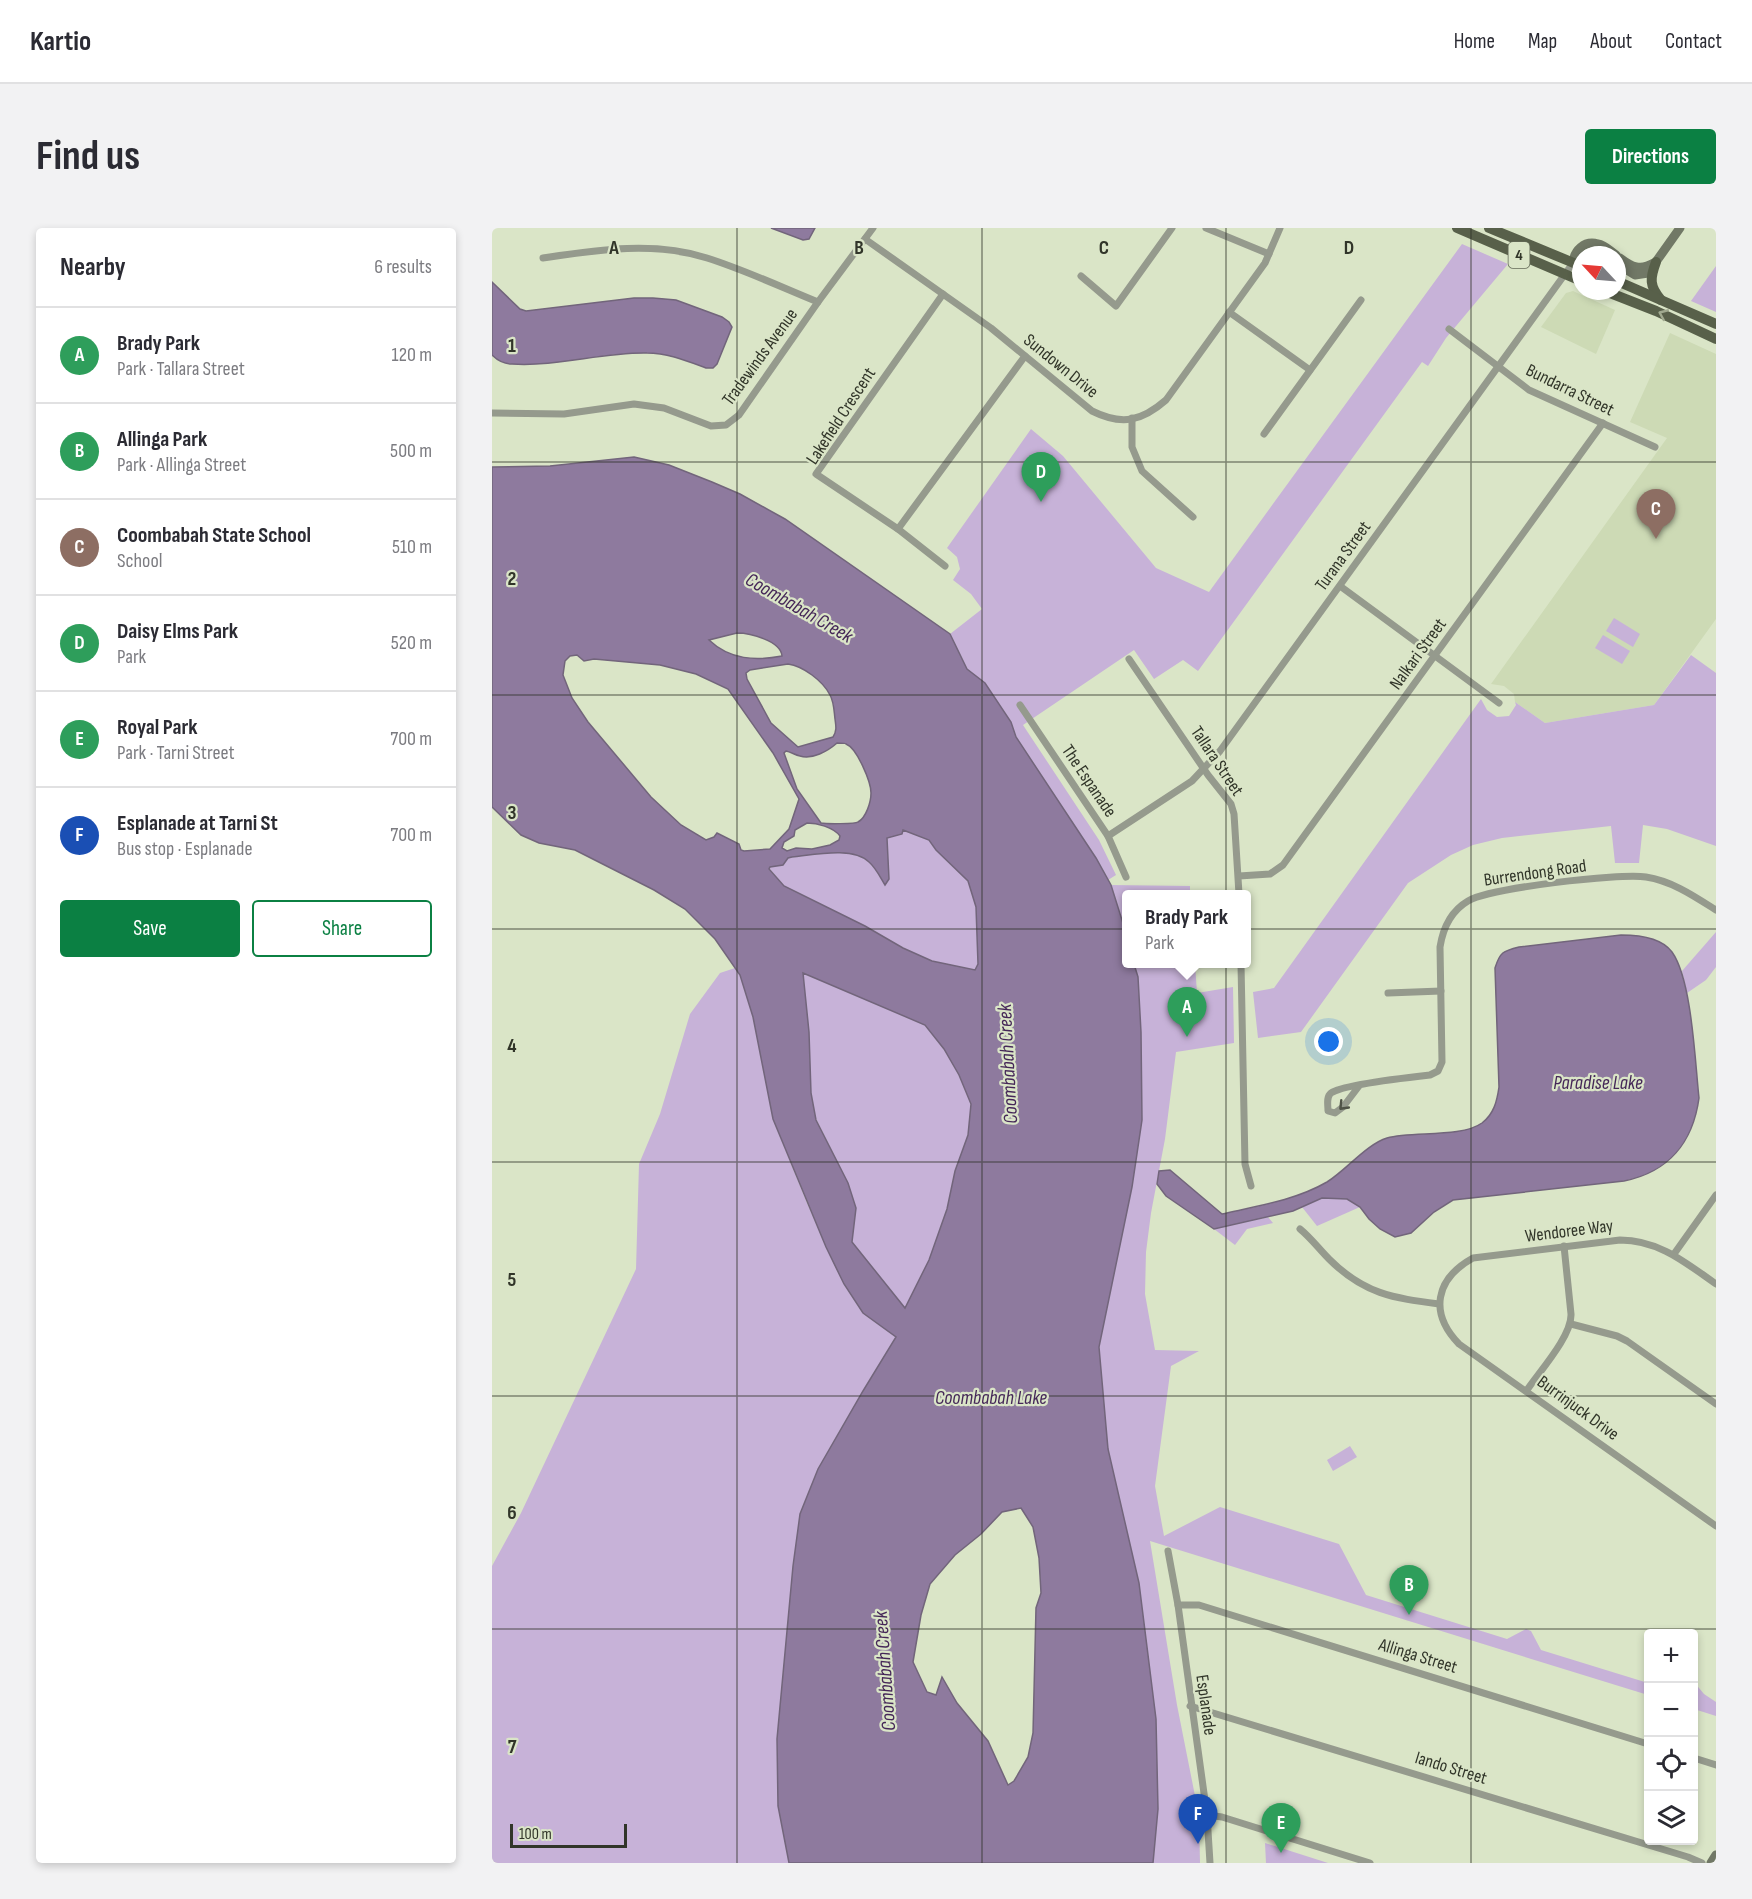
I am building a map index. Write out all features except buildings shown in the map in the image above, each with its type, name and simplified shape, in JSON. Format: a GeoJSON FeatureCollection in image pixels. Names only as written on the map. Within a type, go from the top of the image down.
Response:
{"type":"FeatureCollection","features":[{"type":"Feature","properties":{"kind":"main road","name":"4"},"geometry":{"type":"LineString","coordinates":[[1456,228],[1572,277]]}},
{"type":"Feature","properties":{"kind":"main road","name":"4"},"geometry":{"type":"LineString","coordinates":[[1489,228],[1572,260]]}},
{"type":"Feature","properties":{"kind":"main road"},"geometry":{"type":"LineString","coordinates":[[1656,262],[1650,280],[1661,300]]}},
{"type":"Feature","properties":{"kind":"main road"},"geometry":{"type":"LineString","coordinates":[[1626,285],[1716,324]]}},
{"type":"Feature","properties":{"kind":"main road"},"geometry":{"type":"LineString","coordinates":[[1626,299],[1716,339]]}},
{"type":"Feature","properties":{"kind":"street","name":"Tradewinds Avenue"},"geometry":{"type":"LineString","coordinates":[[492,413],[564,414],[634,404],[664,408],[711,426],[726,425],[739,415],[873,228]]}},
{"type":"Feature","properties":{"kind":"street"},"geometry":{"type":"LineString","coordinates":[[1081,276],[1116,306],[1172,228]]}},
{"type":"Feature","properties":{"kind":"street"},"geometry":{"type":"LineString","coordinates":[[1206,228],[1269,254]]}},
{"type":"Feature","properties":{"kind":"street","name":"Sundown Drive"},"geometry":{"type":"LineString","coordinates":[[866,239],[991,328],[1092,411],[1105,418],[1123,420],[1144,417],[1166,400],[1265,263],[1280,228]]}},
{"type":"Feature","properties":{"kind":"street"},"geometry":{"type":"LineString","coordinates":[[1626,270],[1640,276],[1648,273],[1680,228]]}},
{"type":"Feature","properties":{"kind":"street"},"geometry":{"type":"LineString","coordinates":[[1583,246],[1587,244],[1601,246]]}},
{"type":"Feature","properties":{"kind":"street"},"geometry":{"type":"LineString","coordinates":[[543,258],[630,248],[673,251],[706,257],[818,302]]}},
{"type":"Feature","properties":{"kind":"street"},"geometry":{"type":"LineString","coordinates":[[1626,262],[1634,267],[1641,268],[1656,262]]}},
{"type":"Feature","properties":{"kind":"street","name":"Turana Street"},"geometry":{"type":"LineString","coordinates":[[1108,836],[1192,781],[1220,751],[1565,274],[1572,268]]}},
{"type":"Feature","properties":{"kind":"street","name":"Lakefield Crescent"},"geometry":{"type":"LineString","coordinates":[[943,294],[816,474],[898,530],[945,566]]}},
{"type":"Feature","properties":{"kind":"street"},"geometry":{"type":"LineString","coordinates":[[1264,434],[1362,300]]}},
{"type":"Feature","properties":{"kind":"street"},"geometry":{"type":"LineString","coordinates":[[1229,312],[1310,370]]}},
{"type":"Feature","properties":{"kind":"street","name":"Bundarra Street"},"geometry":{"type":"LineString","coordinates":[[1449,328],[1529,390],[1655,447]]}},
{"type":"Feature","properties":{"kind":"street"},"geometry":{"type":"LineString","coordinates":[[898,530],[1025,356]]}},
{"type":"Feature","properties":{"kind":"street"},"geometry":{"type":"LineString","coordinates":[[1132,418],[1132,447],[1142,471],[1193,517]]}},
{"type":"Feature","properties":{"kind":"street","name":"Nalkari Street"},"geometry":{"type":"LineString","coordinates":[[1239,876],[1270,874],[1283,865],[1603,423]]}},
{"type":"Feature","properties":{"kind":"street"},"geometry":{"type":"LineString","coordinates":[[1340,586],[1499,703]]}},
{"type":"Feature","properties":{"kind":"street","name":"Tallara Street"},"geometry":{"type":"LineString","coordinates":[[1129,658],[1231,804],[1234,814],[1239,890]]}},
{"type":"Feature","properties":{"kind":"street","name":"The Espanade"},"geometry":{"type":"LineString","coordinates":[[1020,705],[1108,836],[1126,877]]}},
{"type":"Feature","properties":{"kind":"street","name":"Burrendong Road"},"geometry":{"type":"LineString","coordinates":[[1359,1086],[1340,1111],[1335,1113],[1328,1111],[1330,1093],[1359,1086],[1430,1075],[1438,1071],[1442,1062],[1440,947],[1442,933],[1457,910],[1476,897],[1489,893],[1620,876],[1646,877],[1670,883],[1716,910]]}},
{"type":"Feature","properties":{"kind":"street"},"geometry":{"type":"LineString","coordinates":[[1241,968],[1245,1164],[1251,1186]]}},
{"type":"Feature","properties":{"kind":"street"},"geometry":{"type":"LineString","coordinates":[[1388,993],[1441,991]]}},
{"type":"Feature","properties":{"kind":"street"},"geometry":{"type":"LineString","coordinates":[[1674,1254],[1716,1195]]}},
{"type":"Feature","properties":{"kind":"street"},"geometry":{"type":"LineString","coordinates":[[1300,1228],[1336,1265],[1372,1290],[1394,1298],[1439,1304]]}},
{"type":"Feature","properties":{"kind":"street","name":"Wendoree Way"},"geometry":{"type":"LineString","coordinates":[[1439,1304],[1442,1288],[1449,1276],[1459,1266],[1473,1258],[1630,1240],[1651,1244],[1674,1254],[1716,1284]]}},
{"type":"Feature","properties":{"kind":"street"},"geometry":{"type":"LineString","coordinates":[[1527,1390],[1566,1335],[1571,1324],[1564,1246]]}},
{"type":"Feature","properties":{"kind":"street","name":"Burrinjuck Drive"},"geometry":{"type":"LineString","coordinates":[[1439,1304],[1441,1318],[1447,1332],[1459,1344],[1716,1526]]}},
{"type":"Feature","properties":{"kind":"street"},"geometry":{"type":"LineString","coordinates":[[1571,1324],[1617,1336],[1627,1341],[1716,1404]]}},
{"type":"Feature","properties":{"kind":"street","name":"Esplanade"},"geometry":{"type":"LineString","coordinates":[[1168,1551],[1208,1815],[1210,1863]]}},
{"type":"Feature","properties":{"kind":"street","name":"Allinga Street"},"geometry":{"type":"LineString","coordinates":[[1178,1605],[1199,1605],[1644,1743]]}},
{"type":"Feature","properties":{"kind":"street","name":"Iando Street"},"geometry":{"type":"LineString","coordinates":[[1190,1706],[1467,1789],[1702,1863]]}},
{"type":"Feature","properties":{"kind":"street"},"geometry":{"type":"LineString","coordinates":[[1698,1759],[1716,1765]]}},
{"type":"Feature","properties":{"kind":"street"},"geometry":{"type":"LineString","coordinates":[[1208,1815],[1222,1817],[1370,1863]]}},
{"type":"Feature","properties":{"kind":"street"},"geometry":{"type":"LineString","coordinates":[[1711,1863],[1716,1855]]}},
{"type":"Feature","properties":{"kind":"shaded area"},"geometry":{"type":"Polygon","coordinates":[[[1462,244],[1508,264],[1446,338],[1428,366],[1422,362],[1198,671],[1183,660],[1154,679],[1134,650],[1023,725],[1099,840],[1116,875],[1108,880],[1096,858],[1016,737],[1011,722],[985,684],[967,669],[950,634],[982,609],[971,594],[953,580],[960,569],[957,557],[947,548],[1031,429],[1063,456],[1156,568],[1209,592],[1462,244]]]}},
{"type":"Feature","properties":{"kind":"shaded area"},"geometry":{"type":"Polygon","coordinates":[[[1716,266],[1716,312],[1691,301],[1716,266]]]}},
{"type":"Feature","properties":{"kind":"shaded area"},"geometry":{"type":"Polygon","coordinates":[[[1572,291],[1572,300],[1593,300],[1615,310],[1596,354],[1541,327],[1566,293],[1572,291]]]}},
{"type":"Feature","properties":{"kind":"shaded area"},"geometry":{"type":"Polygon","coordinates":[[[1670,333],[1716,354],[1716,619],[1654,705],[1545,723],[1515,702],[1514,694],[1504,686],[1491,684],[1667,438],[1630,422],[1670,333]]]}},
{"type":"Feature","properties":{"kind":"shaded area"},"geometry":{"type":"Polygon","coordinates":[[[1614,618],[1640,634],[1633,647],[1606,631],[1614,618]]]}},
{"type":"Feature","properties":{"kind":"shaded area"},"geometry":{"type":"Polygon","coordinates":[[[1603,635],[1630,651],[1622,664],[1595,648],[1603,635]]]}},
{"type":"Feature","properties":{"kind":"shaded area"},"geometry":{"type":"Polygon","coordinates":[[[1691,655],[1716,673],[1716,846],[1667,829],[1643,825],[1639,863],[1615,863],[1611,826],[1502,838],[1473,845],[1451,855],[1408,883],[1301,1032],[1258,1038],[1253,992],[1274,988],[1481,699],[1487,710],[1497,717],[1509,716],[1516,705],[1515,702],[1545,723],[1654,705],[1691,655]]]}},
{"type":"Feature","properties":{"kind":"shaded area"},"geometry":{"type":"Polygon","coordinates":[[[903,830],[929,840],[936,850],[968,881],[976,907],[978,964],[975,970],[932,961],[903,948],[865,926],[784,886],[769,868],[783,865],[788,858],[792,857],[844,852],[863,857],[889,879],[887,838],[901,834],[903,830]]]}},
{"type":"Feature","properties":{"kind":"shaded area"},"geometry":{"type":"Polygon","coordinates":[[[1111,885],[1190,886],[1190,890],[1122,890],[1122,920],[1111,885]]]}},
{"type":"Feature","properties":{"kind":"shaded area"},"geometry":{"type":"Polygon","coordinates":[[[1716,932],[1716,967],[1706,980],[1687,993],[1682,971],[1716,932]]]}},
{"type":"Feature","properties":{"kind":"shaded area"},"geometry":{"type":"Polygon","coordinates":[[[735,968],[740,975],[753,1017],[773,1119],[807,1203],[844,1284],[863,1313],[897,1337],[818,1469],[800,1514],[777,1739],[778,1806],[789,1863],[492,1863],[492,1566],[521,1513],[636,1269],[639,1164],[660,1114],[690,1014],[720,973],[735,968]]]}},
{"type":"Feature","properties":{"kind":"shaded area"},"geometry":{"type":"Polygon","coordinates":[[[1135,968],[1195,968],[1197,993],[1233,987],[1234,1043],[1176,1052],[1165,1139],[1146,1252],[1145,1294],[1155,1350],[1199,1351],[1171,1366],[1155,1486],[1164,1536],[1220,1507],[1339,1544],[1366,1595],[1507,1639],[1526,1629],[1531,1631],[1541,1650],[1644,1682],[1644,1694],[1150,1541],[1177,1705],[1199,1816],[1200,1863],[1153,1863],[1158,1809],[1156,1719],[1139,1583],[1108,1449],[1099,1347],[1132,1187],[1142,1120],[1138,977],[1135,968]]]}},
{"type":"Feature","properties":{"kind":"shaded area"},"geometry":{"type":"Polygon","coordinates":[[[803,973],[925,1025],[944,1049],[959,1075],[971,1104],[968,1135],[955,1171],[947,1209],[929,1260],[905,1308],[852,1242],[856,1208],[848,1183],[816,1119],[811,1093],[809,1032],[803,973]]]}},
{"type":"Feature","properties":{"kind":"shaded area"},"geometry":{"type":"Polygon","coordinates":[[[1322,1198],[1347,1199],[1360,1207],[1317,1226],[1302,1207],[1322,1198]]]}},
{"type":"Feature","properties":{"kind":"shaded area"},"geometry":{"type":"Polygon","coordinates":[[[1268,1217],[1273,1223],[1247,1229],[1235,1245],[1214,1229],[1268,1217]]]}},
{"type":"Feature","properties":{"kind":"shaded area"},"geometry":{"type":"Polygon","coordinates":[[[1350,1446],[1357,1457],[1333,1471],[1327,1460],[1350,1446]]]}},
{"type":"Feature","properties":{"kind":"shaded area"},"geometry":{"type":"Polygon","coordinates":[[[1698,1687],[1716,1702],[1716,1716],[1698,1710],[1698,1687]]]}},
{"type":"Feature","properties":{"kind":"shaded area"},"geometry":{"type":"Polygon","coordinates":[[[1265,1843],[1328,1863],[1266,1863],[1265,1843]]]}},
{"type":"Feature","properties":{"kind":"water"},"geometry":{"type":"Polygon","coordinates":[[[771,228],[815,228],[809,239],[803,240],[771,228]]]}},
{"type":"Feature","properties":{"kind":"water"},"geometry":{"type":"Polygon","coordinates":[[[492,282],[520,309],[526,311],[634,298],[653,298],[676,300],[722,317],[732,327],[717,364],[713,368],[655,353],[630,353],[546,363],[509,364],[492,355],[492,282]]]}},
{"type":"Feature","properties":{"kind":"water","name":"Coombabah Lake"},"geometry":{"type":"Polygon","coordinates":[[[634,457],[669,465],[712,482],[740,494],[785,519],[950,634],[967,669],[985,683],[1011,722],[1016,737],[1096,858],[1111,885],[1122,920],[1122,968],[1135,968],[1138,977],[1142,1120],[1132,1187],[1099,1347],[1108,1449],[1139,1583],[1156,1719],[1158,1809],[1153,1863],[789,1863],[778,1806],[777,1739],[800,1514],[818,1469],[896,1337],[863,1313],[844,1284],[826,1247],[773,1119],[753,1017],[740,975],[715,939],[685,909],[654,890],[575,850],[539,843],[521,835],[492,807],[492,467],[550,466],[634,457]],[[737,633],[709,640],[717,647],[734,655],[753,658],[782,656],[771,642],[757,636],[737,633]],[[577,655],[570,656],[565,661],[563,675],[572,698],[588,722],[651,797],[681,825],[706,840],[717,833],[739,844],[741,850],[744,851],[770,849],[789,829],[799,799],[773,753],[728,689],[696,674],[660,665],[594,659],[584,661],[577,655]],[[788,664],[750,670],[746,673],[747,679],[771,723],[798,747],[833,737],[836,726],[830,695],[812,675],[788,664]],[[837,743],[820,754],[810,757],[786,751],[784,753],[797,789],[821,823],[858,822],[866,813],[870,801],[870,788],[855,752],[846,744],[837,743]],[[807,823],[795,830],[794,836],[784,842],[782,848],[787,851],[830,845],[839,840],[840,836],[825,826],[815,824],[807,823]],[[903,830],[902,834],[887,838],[889,879],[885,885],[871,864],[853,854],[832,853],[792,857],[788,858],[783,865],[769,869],[784,886],[865,926],[903,948],[932,961],[975,970],[978,964],[976,907],[968,881],[936,850],[929,840],[903,830]],[[803,973],[809,1032],[811,1093],[816,1120],[848,1183],[856,1208],[852,1242],[905,1308],[929,1260],[947,1209],[955,1171],[968,1135],[971,1104],[959,1075],[944,1049],[925,1025],[803,973]],[[1021,1508],[1002,1512],[981,1534],[955,1555],[930,1584],[921,1615],[913,1662],[927,1692],[936,1695],[942,1677],[957,1703],[988,1741],[1008,1785],[1014,1781],[1028,1757],[1033,1733],[1036,1608],[1041,1593],[1039,1558],[1033,1527],[1021,1508]]]}},
{"type":"Feature","properties":{"kind":"water","name":"Paradise Lake"},"geometry":{"type":"Polygon","coordinates":[[[1621,935],[1641,936],[1655,940],[1672,952],[1684,982],[1692,1022],[1699,1098],[1696,1114],[1691,1128],[1676,1153],[1654,1170],[1624,1181],[1453,1200],[1434,1212],[1411,1233],[1395,1237],[1380,1229],[1360,1207],[1347,1199],[1322,1198],[1293,1211],[1214,1229],[1166,1196],[1157,1184],[1159,1171],[1170,1170],[1222,1214],[1276,1202],[1315,1188],[1334,1177],[1364,1151],[1387,1138],[1473,1128],[1489,1116],[1499,1087],[1495,968],[1501,955],[1519,947],[1621,935]]]}},
{"type":"Feature","properties":{"kind":"place","name":"Daisy Elms Park"},"geometry":{"type":"Point","coordinates":[1041,502]}},
{"type":"Feature","properties":{"kind":"place","name":"Coombabah State School"},"geometry":{"type":"Point","coordinates":[1656,539]}},
{"type":"Feature","properties":{"kind":"place","name":"Brady Park"},"geometry":{"type":"Point","coordinates":[1187,1037]}},
{"type":"Feature","properties":{"kind":"place","name":"Allinga Park"},"geometry":{"type":"Point","coordinates":[1409,1615]}},
{"type":"Feature","properties":{"kind":"place","name":"Esplanade at Tarni St"},"geometry":{"type":"Point","coordinates":[1198,1844]}},
{"type":"Feature","properties":{"kind":"place","name":"Royal Park"},"geometry":{"type":"Point","coordinates":[1281,1853]}},
{"type":"Feature","properties":{"kind":"water label","name":"Coombabah Creek"},"geometry":{"type":"Point","coordinates":[799,608]}},
{"type":"Feature","properties":{"kind":"water label","name":"Coombabah Creek"},"geometry":{"type":"Point","coordinates":[1008,1064]}},
{"type":"Feature","properties":{"kind":"water label","name":"Coombabah Creek"},"geometry":{"type":"Point","coordinates":[885,1671]}}]}
